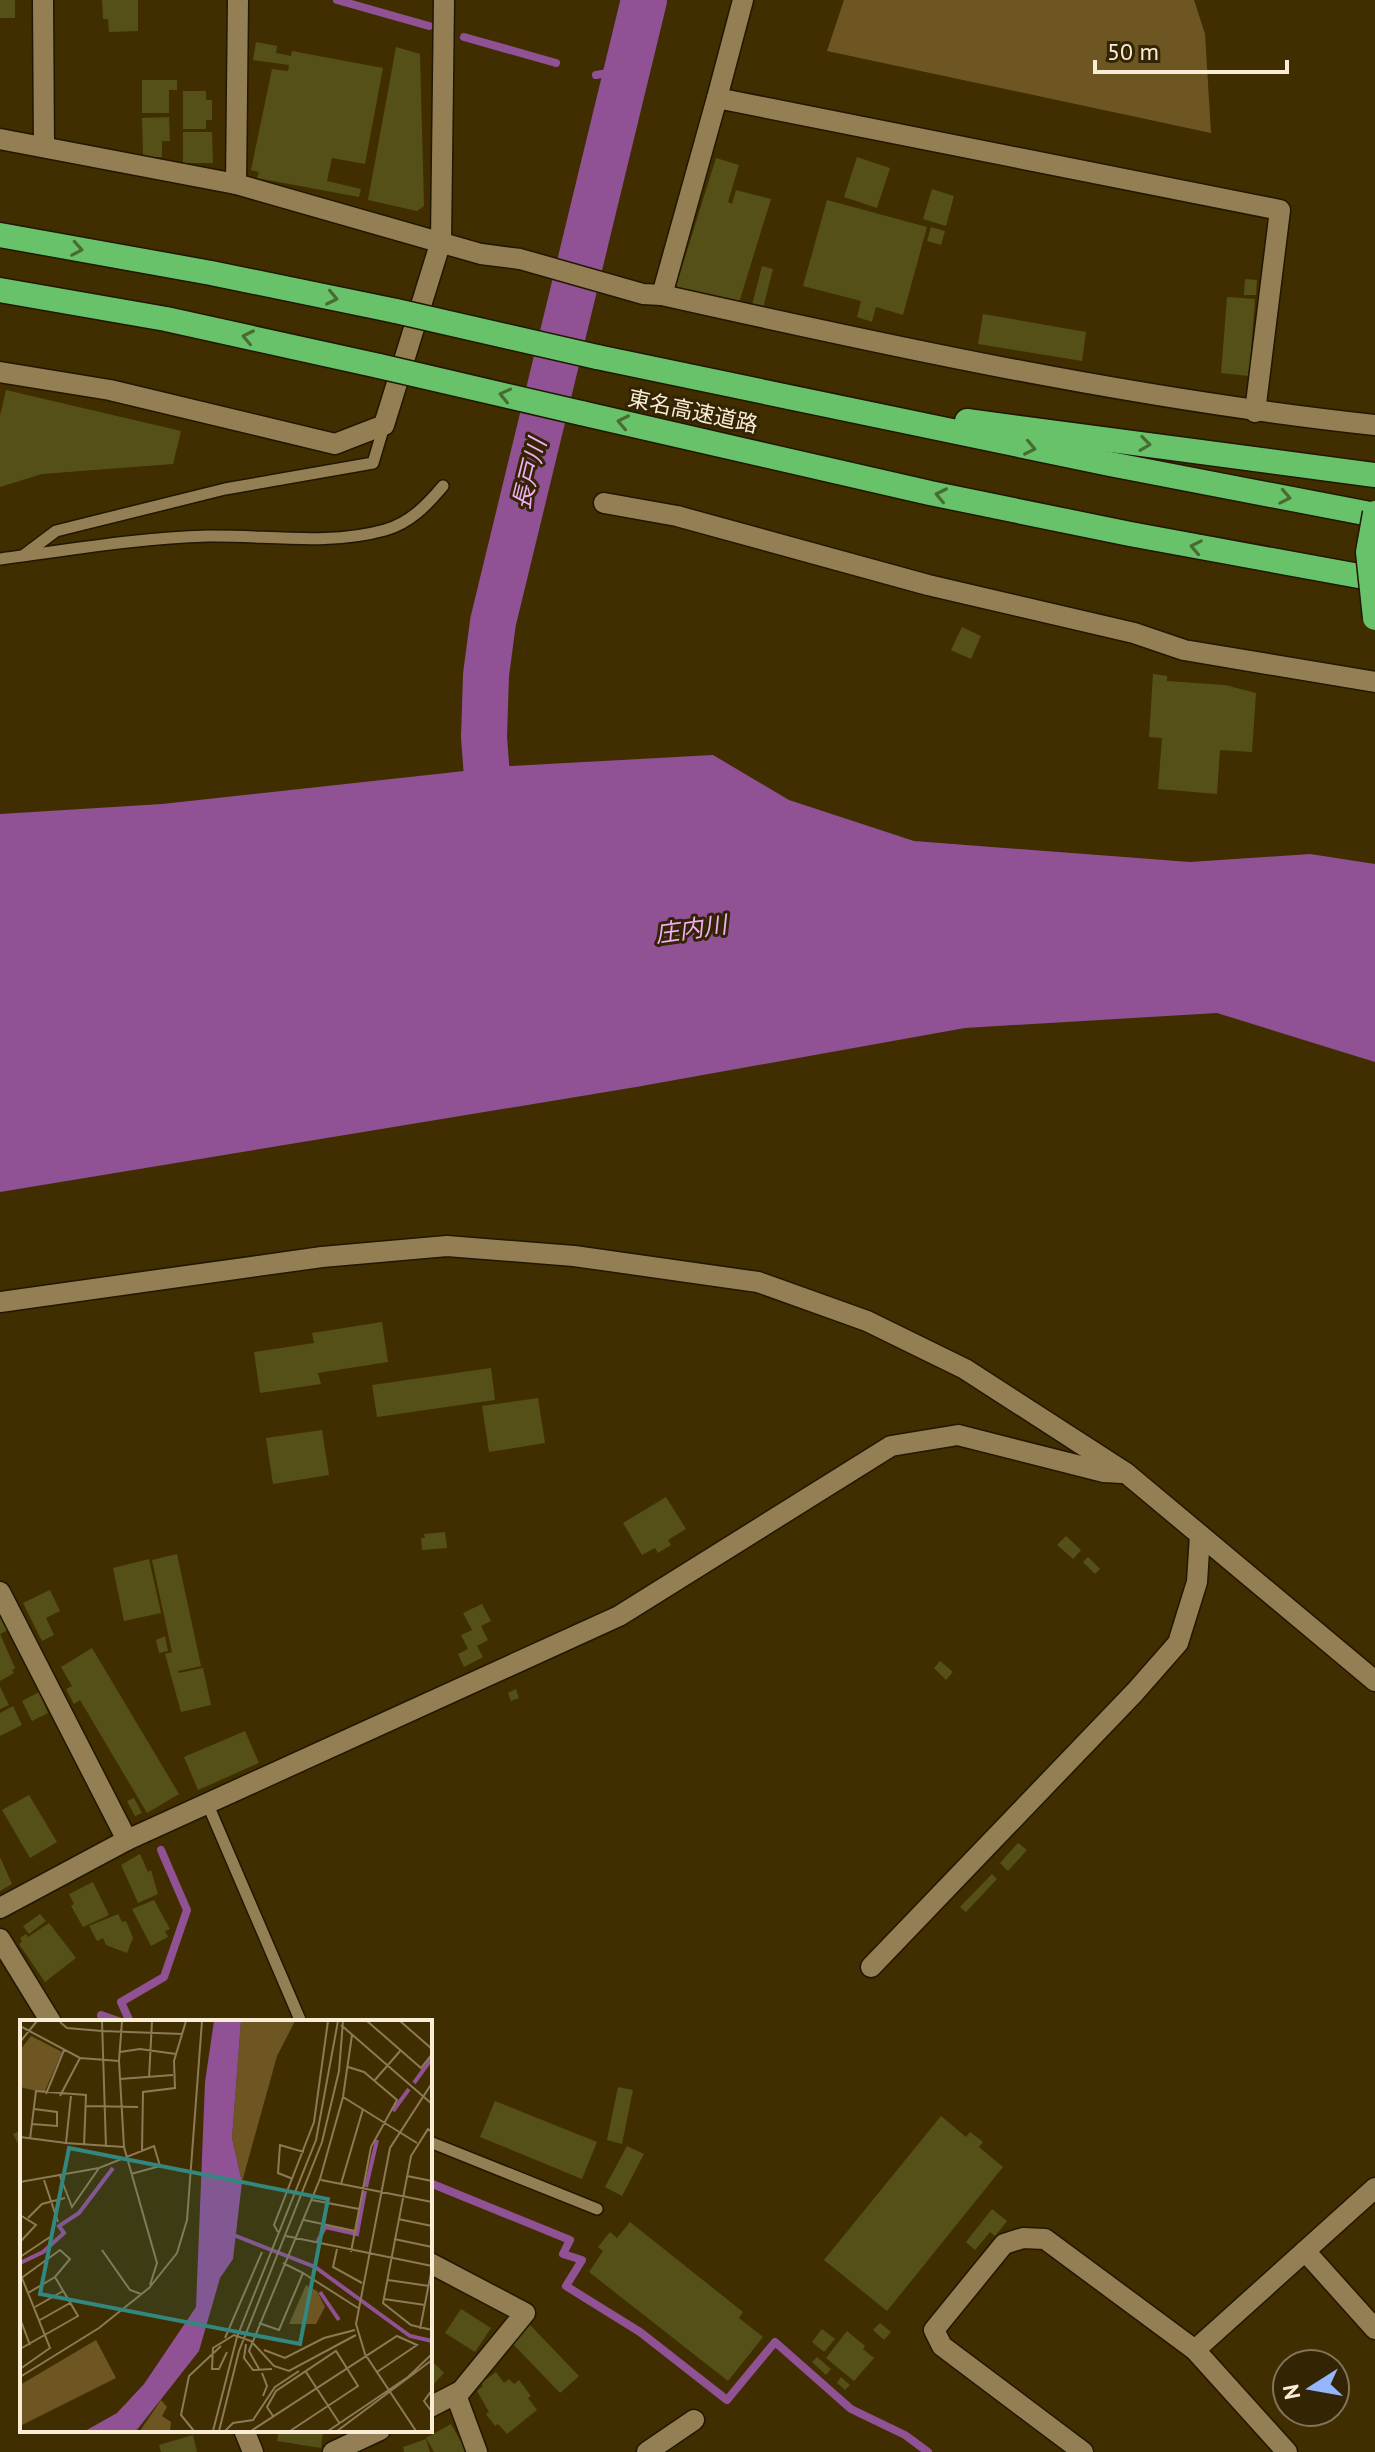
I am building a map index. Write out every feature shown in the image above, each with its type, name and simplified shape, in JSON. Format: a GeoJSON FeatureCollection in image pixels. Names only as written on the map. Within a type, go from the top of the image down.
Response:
{"type":"FeatureCollection","features":[{"type":"Feature","properties":{"kind":"highway","name":"東名高速道路"},"geometry":{"type":"LineString","coordinates":[[0,235],[211,273],[696,379],[1110,464],[1375,514]]}},
{"type":"Feature","properties":{"kind":"highway","name":"東名高速道路"},"geometry":{"type":"LineString","coordinates":[[0,290],[166,319],[930,493],[1273,562],[1375,579]]}},
{"type":"Feature","properties":{"kind":"highway"},"geometry":{"type":"LineString","coordinates":[[696,379],[789,397],[1375,475]]}},
{"type":"Feature","properties":{"kind":"highway"},"geometry":{"type":"LineString","coordinates":[[1375,514],[1368,552],[1375,618]]}},
{"type":"Feature","properties":{"kind":"highway"},"geometry":{"type":"LineString","coordinates":[[1273,562],[1375,596]]}},
{"type":"Feature","properties":{"kind":"street"},"geometry":{"type":"LineString","coordinates":[[43,0],[44,147]]}},
{"type":"Feature","properties":{"kind":"street"},"geometry":{"type":"LineString","coordinates":[[236,184],[238,0]]}},
{"type":"Feature","properties":{"kind":"street"},"geometry":{"type":"LineString","coordinates":[[0,372],[110,390],[335,444],[384,425],[441,241],[444,0]]}},
{"type":"Feature","properties":{"kind":"street"},"geometry":{"type":"LineString","coordinates":[[653,295],[717,98],[743,0]]}},
{"type":"Feature","properties":{"kind":"street"},"geometry":{"type":"LineString","coordinates":[[717,98],[1280,210],[1255,412]]}},
{"type":"Feature","properties":{"kind":"street"},"geometry":{"type":"LineString","coordinates":[[0,139],[236,184],[481,254],[520,259],[653,295],[876,343],[1255,412],[1375,425]]}},
{"type":"Feature","properties":{"kind":"street"},"geometry":{"type":"LineString","coordinates":[[604,503],[677,516],[928,585],[1134,633],[1184,650],[1375,682]]}},
{"type":"Feature","properties":{"kind":"street"},"geometry":{"type":"LineString","coordinates":[[0,1302],[322,1257],[447,1246],[574,1256],[758,1282],[867,1321],[965,1369],[1126,1473],[1375,1681]]}},
{"type":"Feature","properties":{"kind":"street"},"geometry":{"type":"LineString","coordinates":[[0,1908],[127,1840],[619,1616],[891,1446],[958,1435],[1104,1472],[1126,1473]]}},
{"type":"Feature","properties":{"kind":"street"},"geometry":{"type":"LineString","coordinates":[[871,1967],[1135,1692],[1178,1643],[1197,1582],[1200,1535]]}},
{"type":"Feature","properties":{"kind":"street"},"geometry":{"type":"LineString","coordinates":[[0,1592],[127,1840]]}},
{"type":"Feature","properties":{"kind":"street"},"geometry":{"type":"LineString","coordinates":[[0,1939],[50,2020]]}},
{"type":"Feature","properties":{"kind":"street"},"geometry":{"type":"LineString","coordinates":[[1195,2350],[1375,2188]]}},
{"type":"Feature","properties":{"kind":"street"},"geometry":{"type":"LineString","coordinates":[[1083,2452],[942,2346],[934,2330],[1004,2244],[1023,2238],[1045,2239],[1195,2350],[1287,2452]]}},
{"type":"Feature","properties":{"kind":"street"},"geometry":{"type":"LineString","coordinates":[[1305,2251],[1375,2329]]}},
{"type":"Feature","properties":{"kind":"street"},"geometry":{"type":"LineString","coordinates":[[432,2264],[525,2313],[456,2395],[432,2406]]}},
{"type":"Feature","properties":{"kind":"street"},"geometry":{"type":"LineString","coordinates":[[456,2395],[477,2452]]}},
{"type":"Feature","properties":{"kind":"street"},"geometry":{"type":"LineString","coordinates":[[647,2452],[694,2420]]}},
{"type":"Feature","properties":{"kind":"street"},"geometry":{"type":"LineString","coordinates":[[245,2432],[253,2452]]}},
{"type":"Feature","properties":{"kind":"street"},"geometry":{"type":"LineString","coordinates":[[333,2452],[376,2432]]}},
{"type":"Feature","properties":{"kind":"lane"},"geometry":{"type":"LineString","coordinates":[[23,556],[56,531],[225,489],[373,463],[384,425]]}},
{"type":"Feature","properties":{"kind":"lane"},"geometry":{"type":"LineString","coordinates":[[0,559],[132,541],[208,536],[346,539],[389,529],[423,509],[443,486]]}},
{"type":"Feature","properties":{"kind":"lane"},"geometry":{"type":"LineString","coordinates":[[208,1805],[300,2020]]}},
{"type":"Feature","properties":{"kind":"lane"},"geometry":{"type":"LineString","coordinates":[[432,2143],[597,2209]]}},
{"type":"Feature","properties":{"kind":"shaded area"},"geometry":{"type":"Polygon","coordinates":[[[844,0],[1194,0],[1205,34],[1211,133],[827,51],[844,0]]]}},
{"type":"Feature","properties":{"kind":"water","name":"庄内川"},"geometry":{"type":"Polygon","coordinates":[[[713,755],[789,800],[914,841],[1190,862],[1310,854],[1375,864],[1375,1062],[1217,1013],[965,1028],[636,1087],[0,1192],[0,814],[162,804],[511,766],[713,755]]]}},
{"type":"Feature","properties":{"kind":"building"},"geometry":{"type":"Polygon","coordinates":[[[0,0],[15,0],[15,18],[0,18],[0,0]]]}},
{"type":"Feature","properties":{"kind":"building"},"geometry":{"type":"Polygon","coordinates":[[[102,0],[138,0],[138,31],[109,32],[108,19],[103,19],[102,0]]]}},
{"type":"Feature","properties":{"kind":"building"},"geometry":{"type":"Polygon","coordinates":[[[256,42],[277,46],[276,53],[291,56],[292,51],[383,68],[365,164],[332,158],[327,181],[361,189],[359,197],[257,178],[259,172],[251,170],[272,69],[288,71],[289,65],[253,60],[256,42]]]}},
{"type":"Feature","properties":{"kind":"building"},"geometry":{"type":"Polygon","coordinates":[[[396,47],[420,54],[424,206],[417,211],[368,200],[396,47]]]}},
{"type":"Feature","properties":{"kind":"building"},"geometry":{"type":"Polygon","coordinates":[[[142,80],[177,80],[177,90],[169,90],[169,113],[142,113],[142,80]]]}},
{"type":"Feature","properties":{"kind":"building"},"geometry":{"type":"Polygon","coordinates":[[[183,91],[206,91],[206,100],[212,100],[212,120],[206,120],[206,129],[183,129],[183,91]]]}},
{"type":"Feature","properties":{"kind":"building"},"geometry":{"type":"Polygon","coordinates":[[[169,117],[170,141],[162,141],[162,157],[143,157],[142,118],[169,117]]]}},
{"type":"Feature","properties":{"kind":"building"},"geometry":{"type":"Polygon","coordinates":[[[183,132],[212,132],[213,163],[183,163],[183,132]]]}},
{"type":"Feature","properties":{"kind":"building"},"geometry":{"type":"Polygon","coordinates":[[[857,157],[890,168],[877,208],[844,197],[857,157]]]}},
{"type":"Feature","properties":{"kind":"building"},"geometry":{"type":"Polygon","coordinates":[[[716,158],[739,165],[728,202],[732,204],[736,190],[771,199],[738,306],[679,291],[676,286],[716,158]]]}},
{"type":"Feature","properties":{"kind":"building"},"geometry":{"type":"Polygon","coordinates":[[[932,189],[954,196],[946,226],[923,219],[932,189]]]}},
{"type":"Feature","properties":{"kind":"building"},"geometry":{"type":"Polygon","coordinates":[[[827,200],[927,227],[903,315],[876,307],[872,322],[857,317],[861,301],[803,286],[827,200]]]}},
{"type":"Feature","properties":{"kind":"building"},"geometry":{"type":"Polygon","coordinates":[[[931,227],[945,231],[941,245],[927,241],[931,227]]]}},
{"type":"Feature","properties":{"kind":"building"},"geometry":{"type":"Polygon","coordinates":[[[762,266],[773,269],[763,308],[752,305],[762,266]]]}},
{"type":"Feature","properties":{"kind":"building"},"geometry":{"type":"Polygon","coordinates":[[[1245,279],[1257,280],[1256,295],[1244,295],[1245,279]]]}},
{"type":"Feature","properties":{"kind":"building"},"geometry":{"type":"Polygon","coordinates":[[[1227,297],[1255,299],[1249,376],[1221,373],[1227,297]]]}},
{"type":"Feature","properties":{"kind":"building"},"geometry":{"type":"Polygon","coordinates":[[[983,314],[1086,332],[1082,361],[978,344],[983,314]]]}},
{"type":"Feature","properties":{"kind":"building"},"geometry":{"type":"Polygon","coordinates":[[[6,390],[181,431],[173,464],[42,474],[0,487],[0,416],[6,390]]]}},
{"type":"Feature","properties":{"kind":"building"},"geometry":{"type":"Polygon","coordinates":[[[962,627],[981,636],[971,659],[951,650],[962,627]]]}},
{"type":"Feature","properties":{"kind":"building"},"geometry":{"type":"Polygon","coordinates":[[[1153,674],[1167,676],[1167,681],[1225,685],[1256,693],[1252,752],[1220,750],[1217,794],[1158,789],[1162,738],[1149,737],[1153,674]]]}},
{"type":"Feature","properties":{"kind":"building"},"geometry":{"type":"Polygon","coordinates":[[[382,1322],[388,1362],[318,1373],[321,1384],[260,1393],[254,1352],[314,1343],[312,1333],[382,1322]]]}},
{"type":"Feature","properties":{"kind":"building"},"geometry":{"type":"Polygon","coordinates":[[[491,1368],[495,1400],[377,1417],[372,1385],[491,1368]]]}},
{"type":"Feature","properties":{"kind":"building"},"geometry":{"type":"Polygon","coordinates":[[[538,1398],[545,1443],[489,1452],[482,1406],[538,1398]]]}},
{"type":"Feature","properties":{"kind":"building"},"geometry":{"type":"Polygon","coordinates":[[[322,1430],[329,1475],[273,1484],[266,1438],[322,1430]]]}},
{"type":"Feature","properties":{"kind":"building"},"geometry":{"type":"Polygon","coordinates":[[[666,1497],[686,1529],[668,1540],[671,1545],[658,1553],[655,1548],[642,1555],[623,1523],[666,1497]]]}},
{"type":"Feature","properties":{"kind":"building"},"geometry":{"type":"Polygon","coordinates":[[[445,1532],[447,1548],[422,1550],[421,1538],[425,1538],[424,1534],[445,1532]]]}},
{"type":"Feature","properties":{"kind":"building"},"geometry":{"type":"Polygon","coordinates":[[[1066,1536],[1081,1550],[1073,1559],[1057,1545],[1066,1536]]]}},
{"type":"Feature","properties":{"kind":"building"},"geometry":{"type":"Polygon","coordinates":[[[177,1554],[201,1666],[178,1671],[203,1668],[211,1705],[181,1712],[165,1654],[172,1652],[152,1560],[177,1554]]]}},
{"type":"Feature","properties":{"kind":"building"},"geometry":{"type":"Polygon","coordinates":[[[1088,1557],[1100,1569],[1095,1574],[1083,1562],[1088,1557]]]}},
{"type":"Feature","properties":{"kind":"building"},"geometry":{"type":"Polygon","coordinates":[[[149,1559],[161,1613],[124,1621],[113,1568],[149,1559]]]}},
{"type":"Feature","properties":{"kind":"building"},"geometry":{"type":"Polygon","coordinates":[[[50,1590],[60,1611],[46,1618],[54,1635],[42,1641],[23,1603],[50,1590]]]}},
{"type":"Feature","properties":{"kind":"building"},"geometry":{"type":"Polygon","coordinates":[[[482,1604],[491,1621],[481,1626],[488,1640],[477,1646],[483,1657],[464,1667],[458,1654],[468,1649],[461,1635],[472,1630],[463,1613],[482,1604]]]}},
{"type":"Feature","properties":{"kind":"building"},"geometry":{"type":"Polygon","coordinates":[[[0,1615],[8,1630],[0,1634],[0,1615]]]}},
{"type":"Feature","properties":{"kind":"building"},"geometry":{"type":"Polygon","coordinates":[[[0,1634],[15,1668],[12,1670],[14,1673],[0,1681],[0,1634]]]}},
{"type":"Feature","properties":{"kind":"building"},"geometry":{"type":"Polygon","coordinates":[[[165,1636],[168,1651],[159,1653],[156,1640],[165,1636]]]}},
{"type":"Feature","properties":{"kind":"building"},"geometry":{"type":"Polygon","coordinates":[[[92,1648],[179,1794],[147,1813],[80,1700],[74,1704],[66,1689],[72,1686],[61,1667],[92,1648]]]}},
{"type":"Feature","properties":{"kind":"building"},"geometry":{"type":"Polygon","coordinates":[[[940,1661],[953,1672],[946,1680],[934,1668],[940,1661]]]}},
{"type":"Feature","properties":{"kind":"building"},"geometry":{"type":"Polygon","coordinates":[[[0,1687],[9,1705],[0,1709],[0,1687]]]}},
{"type":"Feature","properties":{"kind":"building"},"geometry":{"type":"Polygon","coordinates":[[[516,1689],[519,1698],[511,1701],[508,1693],[516,1689]]]}},
{"type":"Feature","properties":{"kind":"building"},"geometry":{"type":"Polygon","coordinates":[[[39,1692],[48,1713],[32,1721],[22,1701],[39,1692]]]}},
{"type":"Feature","properties":{"kind":"building"},"geometry":{"type":"Polygon","coordinates":[[[13,1706],[22,1725],[0,1736],[0,1713],[13,1706]]]}},
{"type":"Feature","properties":{"kind":"building"},"geometry":{"type":"Polygon","coordinates":[[[245,1731],[259,1763],[198,1790],[184,1757],[245,1731]]]}},
{"type":"Feature","properties":{"kind":"building"},"geometry":{"type":"Polygon","coordinates":[[[29,1795],[57,1842],[30,1858],[2,1810],[29,1795]]]}},
{"type":"Feature","properties":{"kind":"building"},"geometry":{"type":"Polygon","coordinates":[[[134,1798],[142,1813],[135,1816],[127,1801],[134,1798]]]}},
{"type":"Feature","properties":{"kind":"building"},"geometry":{"type":"Polygon","coordinates":[[[1018,1843],[1027,1850],[1008,1871],[1000,1863],[1018,1843]]]}},
{"type":"Feature","properties":{"kind":"building"},"geometry":{"type":"Polygon","coordinates":[[[140,1854],[148,1872],[151,1870],[158,1894],[138,1903],[121,1865],[140,1854]]]}},
{"type":"Feature","properties":{"kind":"building"},"geometry":{"type":"Polygon","coordinates":[[[0,1857],[12,1884],[0,1891],[0,1857]]]}},
{"type":"Feature","properties":{"kind":"building"},"geometry":{"type":"Polygon","coordinates":[[[992,1874],[997,1879],[966,1912],[960,1907],[992,1874]]]}},
{"type":"Feature","properties":{"kind":"building"},"geometry":{"type":"Polygon","coordinates":[[[93,1882],[109,1915],[83,1927],[71,1906],[74,1904],[69,1894],[93,1882]]]}},
{"type":"Feature","properties":{"kind":"building"},"geometry":{"type":"Polygon","coordinates":[[[154,1900],[170,1929],[165,1931],[168,1937],[151,1946],[132,1909],[154,1900]]]}},
{"type":"Feature","properties":{"kind":"building"},"geometry":{"type":"Polygon","coordinates":[[[40,1914],[46,1921],[29,1934],[23,1926],[40,1914]]]}},
{"type":"Feature","properties":{"kind":"building"},"geometry":{"type":"Polygon","coordinates":[[[118,1914],[122,1922],[126,1921],[133,1938],[127,1953],[106,1945],[103,1938],[97,1941],[89,1926],[118,1914]]]}},
{"type":"Feature","properties":{"kind":"building"},"geometry":{"type":"Polygon","coordinates":[[[49,1923],[76,1958],[45,1982],[19,1944],[22,1942],[20,1938],[26,1934],[28,1937],[49,1923]]]}},
{"type":"Feature","properties":{"kind":"building"},"geometry":{"type":"Polygon","coordinates":[[[618,2087],[633,2090],[622,2144],[607,2140],[618,2087]]]}},
{"type":"Feature","properties":{"kind":"building"},"geometry":{"type":"Polygon","coordinates":[[[495,2101],[597,2142],[582,2179],[480,2137],[495,2101]]]}},
{"type":"Feature","properties":{"kind":"building"},"geometry":{"type":"Polygon","coordinates":[[[941,2116],[966,2137],[970,2132],[983,2142],[979,2147],[1003,2167],[887,2311],[824,2260],[941,2116]]]}},
{"type":"Feature","properties":{"kind":"building"},"geometry":{"type":"Polygon","coordinates":[[[20,2131],[20,2147],[13,2134],[20,2131]]]}},
{"type":"Feature","properties":{"kind":"building"},"geometry":{"type":"Polygon","coordinates":[[[627,2146],[644,2154],[622,2196],[605,2187],[627,2146]]]}},
{"type":"Feature","properties":{"kind":"building"},"geometry":{"type":"Polygon","coordinates":[[[992,2209],[1007,2221],[995,2236],[990,2232],[975,2250],[966,2242],[992,2209]]]}},
{"type":"Feature","properties":{"kind":"building"},"geometry":{"type":"Polygon","coordinates":[[[630,2222],[743,2312],[739,2318],[763,2337],[728,2381],[589,2272],[603,2251],[598,2247],[610,2232],[617,2238],[630,2222]]]}},
{"type":"Feature","properties":{"kind":"building"},"geometry":{"type":"Polygon","coordinates":[[[461,2309],[491,2328],[475,2352],[445,2333],[461,2309]]]}},
{"type":"Feature","properties":{"kind":"building"},"geometry":{"type":"Polygon","coordinates":[[[880,2323],[891,2332],[884,2340],[873,2330],[880,2323]]]}},
{"type":"Feature","properties":{"kind":"building"},"geometry":{"type":"Polygon","coordinates":[[[530,2325],[579,2376],[560,2393],[511,2342],[530,2325]]]}},
{"type":"Feature","properties":{"kind":"building"},"geometry":{"type":"Polygon","coordinates":[[[822,2329],[835,2339],[824,2352],[812,2342],[822,2329]]]}},
{"type":"Feature","properties":{"kind":"building"},"geometry":{"type":"Polygon","coordinates":[[[847,2331],[874,2358],[854,2381],[826,2358],[847,2331]]]}},
{"type":"Feature","properties":{"kind":"building"},"geometry":{"type":"Polygon","coordinates":[[[817,2357],[831,2369],[826,2375],[812,2362],[817,2357]]]}},
{"type":"Feature","properties":{"kind":"building"},"geometry":{"type":"Polygon","coordinates":[[[432,2361],[444,2373],[432,2386],[432,2361]]]}},
{"type":"Feature","properties":{"kind":"building"},"geometry":{"type":"Polygon","coordinates":[[[496,2372],[504,2383],[509,2379],[514,2384],[519,2380],[537,2410],[507,2434],[498,2424],[495,2426],[486,2414],[489,2412],[477,2391],[483,2386],[481,2383],[496,2372]]]}},
{"type":"Feature","properties":{"kind":"building"},"geometry":{"type":"Polygon","coordinates":[[[841,2377],[850,2385],[845,2390],[837,2383],[841,2377]]]}},
{"type":"Feature","properties":{"kind":"building"},"geometry":{"type":"Polygon","coordinates":[[[451,2424],[467,2452],[434,2452],[426,2438],[451,2424]]]}},
{"type":"Feature","properties":{"kind":"building"},"geometry":{"type":"Polygon","coordinates":[[[279,2432],[323,2432],[321,2448],[277,2441],[279,2432]]]}},
{"type":"Feature","properties":{"kind":"building"},"geometry":{"type":"Polygon","coordinates":[[[193,2435],[197,2452],[161,2452],[159,2445],[193,2435]]]}},
{"type":"Feature","properties":{"kind":"building"},"geometry":{"type":"Polygon","coordinates":[[[426,2439],[430,2452],[404,2452],[403,2447],[426,2439]]]}},
{"type":"Feature","properties":{"kind":"waterway"},"geometry":{"type":"LineString","coordinates":[[337,0],[429,26]]}},
{"type":"Feature","properties":{"kind":"waterway","name":"長戸川"},"geometry":{"type":"LineString","coordinates":[[491,830],[484,737],[486,675],[493,622],[644,0]]}},
{"type":"Feature","properties":{"kind":"waterway"},"geometry":{"type":"LineString","coordinates":[[464,37],[556,63]]}},
{"type":"Feature","properties":{"kind":"waterway"},"geometry":{"type":"LineString","coordinates":[[596,75],[627,70]]}},
{"type":"Feature","properties":{"kind":"waterway"},"geometry":{"type":"LineString","coordinates":[[129,2020],[121,2002],[164,1977],[187,1910],[161,1850]]}},
{"type":"Feature","properties":{"kind":"waterway"},"geometry":{"type":"LineString","coordinates":[[101,2015],[115,2020]]}},
{"type":"Feature","properties":{"kind":"waterway"},"geometry":{"type":"LineString","coordinates":[[432,2184],[570,2240],[563,2254],[582,2260],[566,2286],[640,2332],[727,2400],[775,2342],[851,2409],[905,2435],[928,2452]]}}]}
